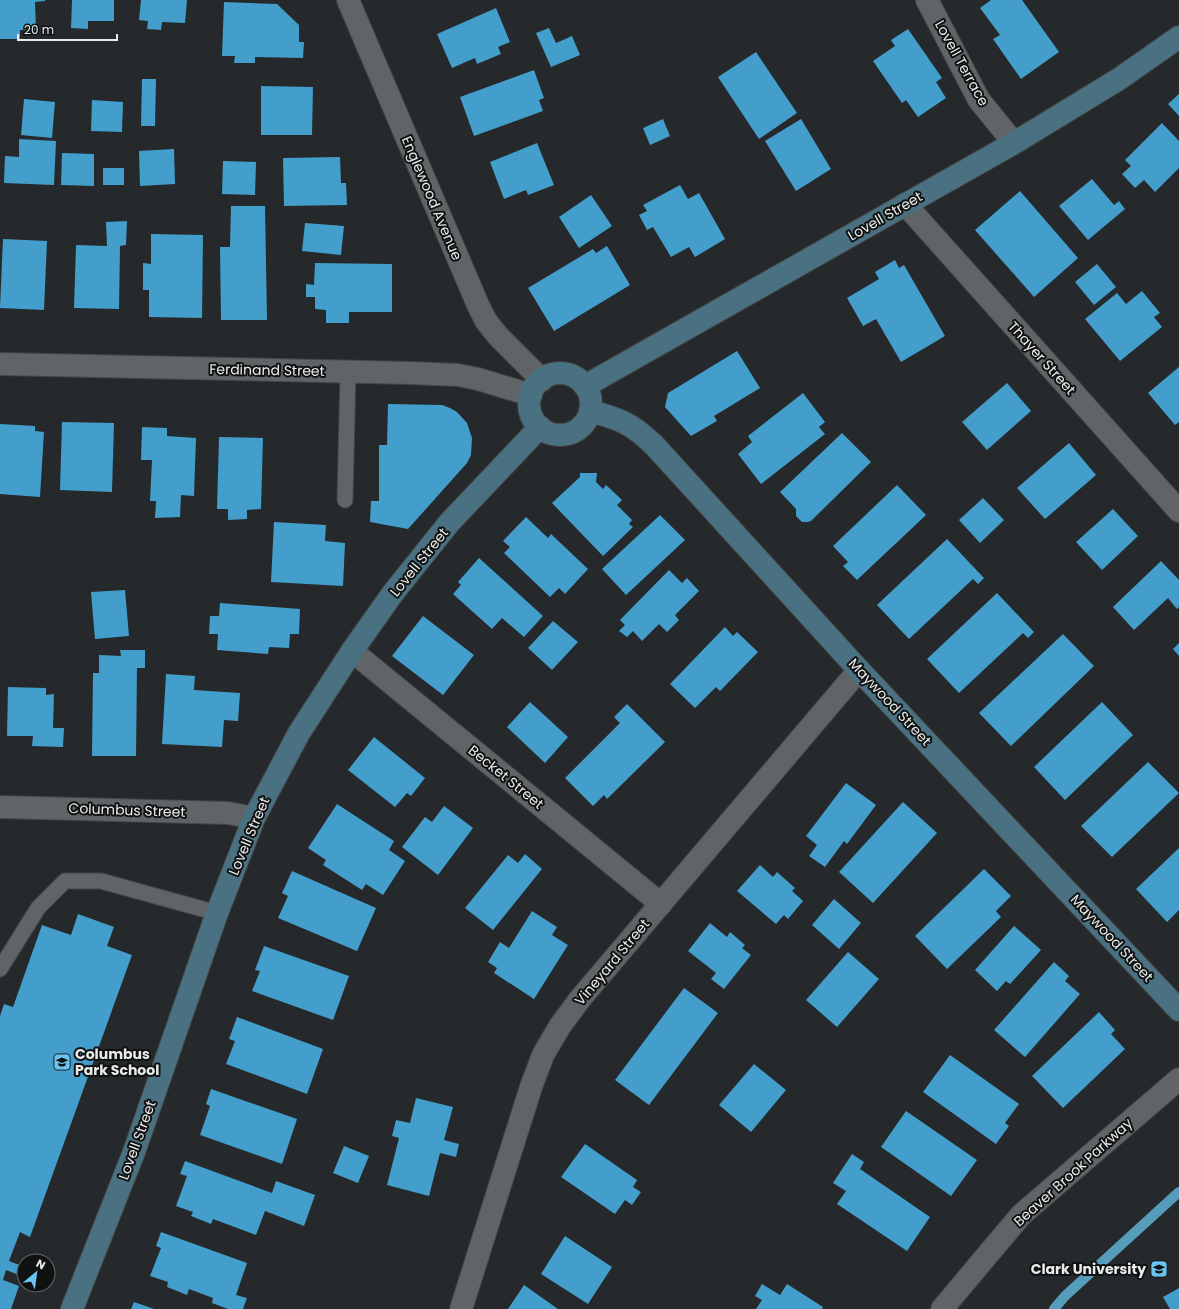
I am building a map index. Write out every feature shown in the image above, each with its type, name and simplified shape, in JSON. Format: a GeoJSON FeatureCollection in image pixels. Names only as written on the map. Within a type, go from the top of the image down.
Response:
{"type":"FeatureCollection","features":[{"type":"Feature","properties":{"kind":"street","name":"Englewood Avenue"},"geometry":{"type":"LineString","coordinates":[[348,0],[480,310],[486,321],[536,388]]}},
{"type":"Feature","properties":{"kind":"street","name":"Lovell Terrace"},"geometry":{"type":"LineString","coordinates":[[928,0],[979,100],[1014,143]]}},
{"type":"Feature","properties":{"kind":"street","name":"Lovell Street"},"geometry":{"type":"LineString","coordinates":[[585,386],[1014,143],[1119,79],[1179,37]]}},
{"type":"Feature","properties":{"kind":"street","name":"Thayer Street"},"geometry":{"type":"LineString","coordinates":[[906,204],[1179,511]]}},
{"type":"Feature","properties":{"kind":"street","name":"Ferdinand Street"},"geometry":{"type":"LineString","coordinates":[[0,364],[458,375],[536,388]]}},
{"type":"Feature","properties":{"kind":"street"},"geometry":{"type":"LineString","coordinates":[[565,374],[576,378],[585,386],[590,398],[590,411],[585,423],[576,431],[570,434],[557,435],[540,427],[536,423],[531,413],[530,401],[536,388],[553,375],[565,374]]}},
{"type":"Feature","properties":{"kind":"street","name":"Maywood Street"},"geometry":{"type":"LineString","coordinates":[[590,411],[626,423],[640,432],[654,445],[859,670],[1179,1010]]}},
{"type":"Feature","properties":{"kind":"street","name":"Lovell Street"},"geometry":{"type":"LineString","coordinates":[[72,1309],[134,1152],[217,913],[254,818],[300,733],[352,651],[392,593],[449,523],[540,427]]}},
{"type":"Feature","properties":{"kind":"street","name":"Becket Street"},"geometry":{"type":"LineString","coordinates":[[352,651],[661,904]]}},
{"type":"Feature","properties":{"kind":"street","name":"Vineyard Street"},"geometry":{"type":"LineString","coordinates":[[461,1309],[531,1087],[544,1055],[560,1026],[580,999],[859,670]]}},
{"type":"Feature","properties":{"kind":"street","name":"Columbus Street"},"geometry":{"type":"LineString","coordinates":[[0,807],[228,813],[254,818]]}},
{"type":"Feature","properties":{"kind":"street","name":"Beaver Brook Parkway"},"geometry":{"type":"LineString","coordinates":[[942,1309],[1021,1215],[1179,1079]]}},
{"type":"Feature","properties":{"kind":"lane"},"geometry":{"type":"LineString","coordinates":[[345,500],[348,372]]}},
{"type":"Feature","properties":{"kind":"lane"},"geometry":{"type":"LineString","coordinates":[[0,969],[38,908],[65,881],[101,881],[217,913]]}},
{"type":"Feature","properties":{"kind":"building"},"geometry":{"type":"Polygon","coordinates":[[[0,0],[45,0],[35,2],[36,30],[20,30],[20,39],[0,39],[0,0]]]}},
{"type":"Feature","properties":{"kind":"building"},"geometry":{"type":"Polygon","coordinates":[[[72,0],[114,0],[114,21],[88,21],[88,29],[71,28],[72,0]]]}},
{"type":"Feature","properties":{"kind":"building"},"geometry":{"type":"Polygon","coordinates":[[[141,0],[187,0],[185,23],[162,22],[161,30],[147,29],[148,21],[139,20],[141,0]]]}},
{"type":"Feature","properties":{"kind":"building"},"geometry":{"type":"Polygon","coordinates":[[[991,0],[1022,0],[1059,52],[1021,79],[993,39],[1000,35],[980,8],[991,0]]]}},
{"type":"Feature","properties":{"kind":"building"},"geometry":{"type":"Polygon","coordinates":[[[224,2],[277,4],[299,25],[299,42],[304,42],[303,58],[255,57],[255,63],[234,63],[235,56],[222,56],[224,2]]]}},
{"type":"Feature","properties":{"kind":"building"},"geometry":{"type":"Polygon","coordinates":[[[496,8],[510,42],[498,47],[501,54],[477,64],[475,58],[452,68],[437,34],[496,8]]]}},
{"type":"Feature","properties":{"kind":"building"},"geometry":{"type":"Polygon","coordinates":[[[549,28],[556,43],[572,36],[580,55],[551,67],[536,33],[549,28]]]}},
{"type":"Feature","properties":{"kind":"building"},"geometry":{"type":"Polygon","coordinates":[[[908,29],[942,78],[936,82],[946,98],[918,117],[906,100],[902,103],[873,61],[895,46],[891,40],[908,29]]]}},
{"type":"Feature","properties":{"kind":"building"},"geometry":{"type":"Polygon","coordinates":[[[756,52],[797,113],[759,139],[718,77],[756,52]]]}},
{"type":"Feature","properties":{"kind":"building"},"geometry":{"type":"Polygon","coordinates":[[[534,70],[544,98],[539,100],[543,111],[474,136],[460,97],[534,70]]]}},
{"type":"Feature","properties":{"kind":"building"},"geometry":{"type":"Polygon","coordinates":[[[142,79],[156,79],[155,126],[141,126],[142,79]]]}},
{"type":"Feature","properties":{"kind":"building"},"geometry":{"type":"Polygon","coordinates":[[[261,86],[313,87],[312,135],[261,135],[261,86]]]}},
{"type":"Feature","properties":{"kind":"building"},"geometry":{"type":"Polygon","coordinates":[[[1179,94],[1179,116],[1168,104],[1179,94]]]}},
{"type":"Feature","properties":{"kind":"building"},"geometry":{"type":"Polygon","coordinates":[[[24,99],[55,102],[52,138],[21,135],[24,99]]]}},
{"type":"Feature","properties":{"kind":"building"},"geometry":{"type":"Polygon","coordinates":[[[92,100],[123,102],[122,132],[91,131],[92,100]]]}},
{"type":"Feature","properties":{"kind":"building"},"geometry":{"type":"Polygon","coordinates":[[[663,119],[670,136],[650,145],[643,128],[663,119]]]}},
{"type":"Feature","properties":{"kind":"building"},"geometry":{"type":"Polygon","coordinates":[[[801,119],[831,169],[796,191],[765,141],[801,119]]]}},
{"type":"Feature","properties":{"kind":"building"},"geometry":{"type":"Polygon","coordinates":[[[1162,123],[1179,141],[1179,168],[1155,192],[1144,180],[1135,188],[1122,174],[1131,166],[1125,160],[1162,123]]]}},
{"type":"Feature","properties":{"kind":"building"},"geometry":{"type":"Polygon","coordinates":[[[19,139],[56,141],[54,185],[4,183],[5,156],[19,157],[19,139]]]}},
{"type":"Feature","properties":{"kind":"building"},"geometry":{"type":"Polygon","coordinates":[[[537,143],[554,185],[528,195],[526,190],[504,199],[490,162],[537,143]]]}},
{"type":"Feature","properties":{"kind":"building"},"geometry":{"type":"Polygon","coordinates":[[[174,149],[175,184],[140,186],[139,151],[174,149]]]}},
{"type":"Feature","properties":{"kind":"building"},"geometry":{"type":"Polygon","coordinates":[[[62,153],[94,154],[94,186],[61,185],[62,153]]]}},
{"type":"Feature","properties":{"kind":"building"},"geometry":{"type":"Polygon","coordinates":[[[340,157],[341,183],[346,183],[347,205],[284,206],[283,158],[340,157]]]}},
{"type":"Feature","properties":{"kind":"building"},"geometry":{"type":"Polygon","coordinates":[[[223,161],[256,162],[255,195],[222,194],[223,161]]]}},
{"type":"Feature","properties":{"kind":"building"},"geometry":{"type":"Polygon","coordinates":[[[103,168],[124,168],[124,185],[103,185],[103,168]]]}},
{"type":"Feature","properties":{"kind":"building"},"geometry":{"type":"Polygon","coordinates":[[[1092,179],[1114,205],[1119,201],[1125,209],[1088,240],[1059,206],[1092,179]]]}},
{"type":"Feature","properties":{"kind":"building"},"geometry":{"type":"Polygon","coordinates":[[[680,185],[688,199],[699,193],[725,239],[695,257],[689,247],[671,257],[653,227],[647,230],[639,215],[647,211],[643,205],[680,185]]]}},
{"type":"Feature","properties":{"kind":"building"},"geometry":{"type":"Polygon","coordinates":[[[1020,191],[1078,258],[1034,297],[975,230],[1020,191]]]}},
{"type":"Feature","properties":{"kind":"building"},"geometry":{"type":"Polygon","coordinates":[[[591,195],[612,226],[579,248],[559,217],[591,195]]]}},
{"type":"Feature","properties":{"kind":"building"},"geometry":{"type":"Polygon","coordinates":[[[231,206],[265,206],[267,320],[221,320],[220,247],[230,247],[231,206]]]}},
{"type":"Feature","properties":{"kind":"building"},"geometry":{"type":"Polygon","coordinates":[[[127,221],[126,245],[120,246],[119,309],[74,308],[76,245],[107,246],[106,222],[127,221]]]}},
{"type":"Feature","properties":{"kind":"building"},"geometry":{"type":"Polygon","coordinates":[[[305,223],[344,226],[341,255],[302,251],[305,223]]]}},
{"type":"Feature","properties":{"kind":"building"},"geometry":{"type":"Polygon","coordinates":[[[151,234],[203,235],[202,318],[149,317],[149,290],[143,290],[143,263],[151,264],[151,234]]]}},
{"type":"Feature","properties":{"kind":"building"},"geometry":{"type":"Polygon","coordinates":[[[3,239],[47,241],[44,310],[0,308],[3,239]]]}},
{"type":"Feature","properties":{"kind":"building"},"geometry":{"type":"Polygon","coordinates":[[[607,246],[630,285],[554,331],[528,288],[593,249],[596,253],[607,246]]]}},
{"type":"Feature","properties":{"kind":"building"},"geometry":{"type":"Polygon","coordinates":[[[895,260],[899,268],[904,265],[945,336],[901,362],[876,319],[863,326],[847,298],[879,279],[875,272],[895,260]]]}},
{"type":"Feature","properties":{"kind":"building"},"geometry":{"type":"Polygon","coordinates":[[[315,263],[392,264],[392,312],[349,312],[349,323],[326,323],[326,310],[315,309],[315,297],[306,297],[306,284],[314,285],[315,263]]]}},
{"type":"Feature","properties":{"kind":"building"},"geometry":{"type":"Polygon","coordinates":[[[1097,264],[1116,287],[1094,305],[1075,282],[1097,264]]]}},
{"type":"Feature","properties":{"kind":"building"},"geometry":{"type":"Polygon","coordinates":[[[1142,291],[1160,313],[1154,317],[1162,327],[1120,361],[1085,319],[1117,293],[1126,304],[1142,291]]]}},
{"type":"Feature","properties":{"kind":"building"},"geometry":{"type":"Polygon","coordinates":[[[737,351],[760,388],[714,416],[717,421],[691,436],[665,407],[668,393],[737,351]]]}},
{"type":"Feature","properties":{"kind":"building"},"geometry":{"type":"Polygon","coordinates":[[[1179,367],[1179,422],[1175,425],[1148,393],[1179,367]]]}},
{"type":"Feature","properties":{"kind":"building"},"geometry":{"type":"Polygon","coordinates":[[[1007,383],[1031,411],[987,450],[962,422],[1007,383]]]}},
{"type":"Feature","properties":{"kind":"building"},"geometry":{"type":"Polygon","coordinates":[[[803,393],[825,422],[819,427],[825,434],[761,484],[738,454],[752,442],[748,436],[803,393]]]}},
{"type":"Feature","properties":{"kind":"building"},"geometry":{"type":"Polygon","coordinates":[[[388,404],[442,405],[450,408],[457,412],[467,423],[472,438],[471,455],[467,463],[408,529],[370,522],[371,501],[379,501],[379,445],[387,445],[388,404]]]}},
{"type":"Feature","properties":{"kind":"building"},"geometry":{"type":"Polygon","coordinates":[[[62,422],[114,423],[112,492],[60,490],[62,422]]]}},
{"type":"Feature","properties":{"kind":"building"},"geometry":{"type":"Polygon","coordinates":[[[0,424],[35,426],[35,431],[44,432],[40,497],[0,494],[0,424]]]}},
{"type":"Feature","properties":{"kind":"building"},"geometry":{"type":"Polygon","coordinates":[[[142,427],[167,428],[167,436],[196,438],[194,496],[181,495],[180,517],[155,518],[156,501],[150,501],[152,460],[141,460],[142,427]]]}},
{"type":"Feature","properties":{"kind":"building"},"geometry":{"type":"Polygon","coordinates":[[[842,433],[871,462],[811,521],[802,522],[796,516],[796,509],[780,492],[842,433]]]}},
{"type":"Feature","properties":{"kind":"building"},"geometry":{"type":"Polygon","coordinates":[[[219,437],[263,438],[261,509],[247,510],[247,519],[228,520],[228,509],[217,509],[219,437]]]}},
{"type":"Feature","properties":{"kind":"building"},"geometry":{"type":"Polygon","coordinates":[[[1069,443],[1096,475],[1045,519],[1017,488],[1069,443]]]}},
{"type":"Feature","properties":{"kind":"building"},"geometry":{"type":"Polygon","coordinates":[[[580,473],[597,473],[596,482],[603,489],[606,485],[622,500],[617,505],[632,520],[629,524],[633,527],[603,556],[552,503],[580,477],[580,473]]]}},
{"type":"Feature","properties":{"kind":"building"},"geometry":{"type":"Polygon","coordinates":[[[897,485],[926,515],[857,580],[843,566],[848,562],[833,546],[897,485]]]}},
{"type":"Feature","properties":{"kind":"building"},"geometry":{"type":"Polygon","coordinates":[[[983,498],[1004,520],[980,543],[959,520],[983,498]]]}},
{"type":"Feature","properties":{"kind":"building"},"geometry":{"type":"Polygon","coordinates":[[[1113,509],[1138,536],[1102,570],[1076,542],[1113,509]]]}},
{"type":"Feature","properties":{"kind":"building"},"geometry":{"type":"Polygon","coordinates":[[[660,515],[685,540],[626,595],[602,569],[660,515]]]}},
{"type":"Feature","properties":{"kind":"building"},"geometry":{"type":"Polygon","coordinates":[[[526,517],[548,538],[551,534],[588,569],[565,594],[559,588],[550,597],[504,553],[510,547],[503,541],[526,517]]]}},
{"type":"Feature","properties":{"kind":"building"},"geometry":{"type":"Polygon","coordinates":[[[274,522],[326,525],[325,541],[345,543],[343,586],[271,582],[274,522]]]}},
{"type":"Feature","properties":{"kind":"building"},"geometry":{"type":"Polygon","coordinates":[[[947,539],[984,578],[978,584],[973,579],[909,639],[877,605],[947,539]]]}},
{"type":"Feature","properties":{"kind":"building"},"geometry":{"type":"Polygon","coordinates":[[[479,558],[543,616],[524,637],[502,618],[492,629],[453,594],[461,585],[458,582],[479,558]]]}},
{"type":"Feature","properties":{"kind":"building"},"geometry":{"type":"Polygon","coordinates":[[[1161,561],[1179,580],[1179,607],[1177,609],[1168,598],[1134,630],[1113,607],[1161,561]]]}},
{"type":"Feature","properties":{"kind":"building"},"geometry":{"type":"Polygon","coordinates":[[[669,570],[682,583],[687,578],[699,591],[675,615],[679,620],[667,632],[659,624],[642,641],[633,631],[627,637],[619,631],[625,625],[620,620],[669,570]]]}},
{"type":"Feature","properties":{"kind":"building"},"geometry":{"type":"Polygon","coordinates":[[[125,590],[129,636],[95,639],[91,592],[125,590]]]}},
{"type":"Feature","properties":{"kind":"building"},"geometry":{"type":"Polygon","coordinates":[[[997,593],[1034,632],[1028,638],[1023,633],[959,693],[927,659],[997,593]]]}},
{"type":"Feature","properties":{"kind":"building"},"geometry":{"type":"Polygon","coordinates":[[[220,603],[300,609],[299,634],[290,634],[289,648],[269,647],[268,654],[217,650],[218,634],[209,634],[210,616],[219,616],[220,603]]]}},
{"type":"Feature","properties":{"kind":"building"},"geometry":{"type":"Polygon","coordinates":[[[423,616],[474,655],[443,695],[392,656],[423,616]]]}},
{"type":"Feature","properties":{"kind":"building"},"geometry":{"type":"Polygon","coordinates":[[[553,621],[578,642],[552,670],[528,648],[553,621]]]}},
{"type":"Feature","properties":{"kind":"building"},"geometry":{"type":"Polygon","coordinates":[[[725,627],[733,636],[737,632],[758,652],[720,691],[716,687],[695,708],[670,684],[725,627]]]}},
{"type":"Feature","properties":{"kind":"building"},"geometry":{"type":"Polygon","coordinates":[[[1063,634],[1094,666],[1011,746],[979,713],[1063,634]]]}},
{"type":"Feature","properties":{"kind":"building"},"geometry":{"type":"Polygon","coordinates":[[[1179,643],[1179,656],[1173,649],[1179,643]]]}},
{"type":"Feature","properties":{"kind":"building"},"geometry":{"type":"Polygon","coordinates":[[[120,650],[145,650],[145,668],[137,668],[136,756],[92,756],[93,673],[99,673],[99,655],[121,656],[120,650]]]}},
{"type":"Feature","properties":{"kind":"building"},"geometry":{"type":"Polygon","coordinates":[[[166,674],[195,676],[194,690],[240,693],[238,721],[224,720],[222,747],[162,744],[166,674]]]}},
{"type":"Feature","properties":{"kind":"building"},"geometry":{"type":"Polygon","coordinates":[[[8,687],[46,688],[46,695],[54,694],[53,728],[64,728],[63,747],[32,746],[33,736],[7,736],[8,687]]]}},
{"type":"Feature","properties":{"kind":"building"},"geometry":{"type":"Polygon","coordinates":[[[530,702],[568,737],[545,763],[507,727],[530,702]]]}},
{"type":"Feature","properties":{"kind":"building"},"geometry":{"type":"Polygon","coordinates":[[[1102,702],[1133,735],[1065,800],[1034,767],[1102,702]]]}},
{"type":"Feature","properties":{"kind":"building"},"geometry":{"type":"Polygon","coordinates":[[[627,704],[665,742],[607,799],[604,795],[593,806],[565,778],[620,723],[614,717],[627,704]]]}},
{"type":"Feature","properties":{"kind":"building"},"geometry":{"type":"Polygon","coordinates":[[[374,737],[425,778],[411,796],[407,793],[395,807],[348,770],[374,737]]]}},
{"type":"Feature","properties":{"kind":"building"},"geometry":{"type":"Polygon","coordinates":[[[1148,762],[1179,793],[1112,857],[1081,826],[1148,762]]]}},
{"type":"Feature","properties":{"kind":"building"},"geometry":{"type":"Polygon","coordinates":[[[846,783],[876,805],[847,844],[844,841],[825,867],[809,856],[817,845],[806,836],[846,783]]]}},
{"type":"Feature","properties":{"kind":"building"},"geometry":{"type":"Polygon","coordinates":[[[903,802],[937,833],[873,903],[839,872],[903,802]]]}},
{"type":"Feature","properties":{"kind":"building"},"geometry":{"type":"Polygon","coordinates":[[[337,804],[394,841],[389,850],[405,861],[383,895],[366,884],[362,890],[323,865],[326,860],[308,848],[337,804]]]}},
{"type":"Feature","properties":{"kind":"building"},"geometry":{"type":"Polygon","coordinates":[[[444,806],[473,828],[438,875],[402,847],[425,817],[432,822],[444,806]]]}},
{"type":"Feature","properties":{"kind":"building"},"geometry":{"type":"Polygon","coordinates":[[[1179,848],[1179,910],[1167,922],[1136,889],[1179,848]]]}},
{"type":"Feature","properties":{"kind":"building"},"geometry":{"type":"Polygon","coordinates":[[[525,854],[542,869],[493,930],[465,908],[508,855],[518,863],[525,854]]]}},
{"type":"Feature","properties":{"kind":"building"},"geometry":{"type":"Polygon","coordinates":[[[760,865],[773,877],[777,872],[795,888],[792,891],[803,901],[788,919],[784,915],[776,924],[737,891],[760,865]]]}},
{"type":"Feature","properties":{"kind":"building"},"geometry":{"type":"Polygon","coordinates":[[[984,869],[1011,896],[996,911],[1001,917],[947,969],[915,936],[984,869]]]}},
{"type":"Feature","properties":{"kind":"building"},"geometry":{"type":"Polygon","coordinates":[[[292,871],[376,908],[357,951],[278,918],[288,896],[282,893],[292,871]]]}},
{"type":"Feature","properties":{"kind":"building"},"geometry":{"type":"Polygon","coordinates":[[[834,899],[861,923],[839,949],[812,925],[834,899]]]}},
{"type":"Feature","properties":{"kind":"building"},"geometry":{"type":"Polygon","coordinates":[[[532,911],[557,927],[552,935],[568,945],[534,999],[494,973],[497,968],[488,962],[500,942],[509,948],[532,911]]]}},
{"type":"Feature","properties":{"kind":"building"},"geometry":{"type":"Polygon","coordinates":[[[78,914],[114,927],[107,946],[132,955],[30,1237],[20,1232],[9,1261],[16,1264],[16,1274],[6,1270],[3,1280],[16,1285],[17,1293],[11,1309],[0,1309],[0,1016],[4,1004],[13,1007],[42,925],[71,935],[78,914]]]}},
{"type":"Feature","properties":{"kind":"building"},"geometry":{"type":"Polygon","coordinates":[[[710,923],[727,937],[730,932],[745,945],[742,948],[751,955],[724,989],[711,979],[716,973],[688,951],[710,923]]]}},
{"type":"Feature","properties":{"kind":"building"},"geometry":{"type":"Polygon","coordinates":[[[1014,926],[1041,950],[1010,984],[1006,981],[997,991],[975,970],[1014,926]]]}},
{"type":"Feature","properties":{"kind":"building"},"geometry":{"type":"Polygon","coordinates":[[[264,946],[349,976],[333,1020],[252,991],[260,971],[255,970],[264,946]]]}},
{"type":"Feature","properties":{"kind":"building"},"geometry":{"type":"Polygon","coordinates":[[[848,952],[879,979],[837,1027],[806,1000],[848,952]]]}},
{"type":"Feature","properties":{"kind":"building"},"geometry":{"type":"Polygon","coordinates":[[[1054,962],[1069,976],[1065,981],[1080,994],[1025,1057],[994,1030],[1054,962]]]}},
{"type":"Feature","properties":{"kind":"building"},"geometry":{"type":"Polygon","coordinates":[[[684,988],[718,1013],[649,1105],[615,1080],[684,988]]]}},
{"type":"Feature","properties":{"kind":"building"},"geometry":{"type":"Polygon","coordinates":[[[1099,1012],[1115,1030],[1111,1034],[1125,1049],[1063,1108],[1032,1076],[1099,1012]]]}},
{"type":"Feature","properties":{"kind":"building"},"geometry":{"type":"Polygon","coordinates":[[[237,1017],[323,1049],[307,1094],[226,1064],[235,1041],[229,1039],[237,1017]]]}},
{"type":"Feature","properties":{"kind":"building"},"geometry":{"type":"Polygon","coordinates":[[[950,1055],[1019,1104],[1005,1123],[1009,1126],[996,1144],[923,1092],[950,1055]]]}},
{"type":"Feature","properties":{"kind":"building"},"geometry":{"type":"Polygon","coordinates":[[[754,1064],[786,1090],[751,1132],[719,1105],[754,1064]]]}},
{"type":"Feature","properties":{"kind":"building"},"geometry":{"type":"Polygon","coordinates":[[[211,1089],[297,1119],[282,1164],[200,1135],[210,1106],[206,1104],[211,1089]]]}},
{"type":"Feature","properties":{"kind":"building"},"geometry":{"type":"Polygon","coordinates":[[[416,1098],[453,1107],[444,1140],[459,1144],[456,1157],[440,1153],[429,1196],[387,1185],[399,1138],[392,1136],[396,1120],[410,1123],[416,1098]]]}},
{"type":"Feature","properties":{"kind":"building"},"geometry":{"type":"Polygon","coordinates":[[[906,1111],[977,1160],[951,1196],[881,1147],[906,1111]]]}},
{"type":"Feature","properties":{"kind":"building"},"geometry":{"type":"Polygon","coordinates":[[[585,1144],[637,1180],[633,1187],[641,1192],[632,1205],[625,1200],[615,1214],[561,1177],[585,1144]]]}},
{"type":"Feature","properties":{"kind":"building"},"geometry":{"type":"Polygon","coordinates":[[[344,1146],[369,1156],[358,1183],[333,1173],[344,1146]]]}},
{"type":"Feature","properties":{"kind":"building"},"geometry":{"type":"Polygon","coordinates":[[[852,1154],[864,1162],[860,1169],[930,1217],[907,1251],[837,1204],[846,1191],[833,1183],[852,1154]]]}},
{"type":"Feature","properties":{"kind":"building"},"geometry":{"type":"Polygon","coordinates":[[[185,1161],[272,1193],[276,1181],[315,1195],[304,1226],[265,1211],[256,1235],[213,1219],[211,1224],[191,1216],[193,1212],[176,1206],[187,1176],[180,1174],[185,1161]]]}},
{"type":"Feature","properties":{"kind":"building"},"geometry":{"type":"Polygon","coordinates":[[[161,1232],[247,1263],[236,1295],[247,1298],[243,1309],[228,1309],[212,1303],[213,1298],[189,1289],[187,1295],[167,1287],[168,1282],[150,1276],[161,1248],[156,1246],[161,1232]]]}},
{"type":"Feature","properties":{"kind":"building"},"geometry":{"type":"Polygon","coordinates":[[[565,1236],[612,1267],[588,1304],[541,1274],[565,1236]]]}},
{"type":"Feature","properties":{"kind":"building"},"geometry":{"type":"Polygon","coordinates":[[[762,1284],[780,1295],[787,1284],[823,1307],[822,1309],[756,1309],[762,1300],[755,1296],[762,1284]]]}},
{"type":"Feature","properties":{"kind":"building"},"geometry":{"type":"Polygon","coordinates":[[[524,1285],[558,1309],[508,1309],[524,1285]]]}},
{"type":"Feature","properties":{"kind":"building"},"geometry":{"type":"Polygon","coordinates":[[[1179,1288],[1179,1309],[1170,1309],[1163,1297],[1179,1288]]]}},
{"type":"Feature","properties":{"kind":"building"},"geometry":{"type":"Polygon","coordinates":[[[134,1302],[154,1309],[131,1309],[134,1302]]]}},
{"type":"Feature","properties":{"kind":"waterway"},"geometry":{"type":"LineString","coordinates":[[1054,1309],[1065,1296],[1179,1192]]}},
{"type":"Feature","properties":{"kind":"place","name":"Columbus Park School"},"geometry":{"type":"Point","coordinates":[62,1062]}},
{"type":"Feature","properties":{"kind":"place","name":"Clark University"},"geometry":{"type":"Point","coordinates":[1159,1269]}}]}
